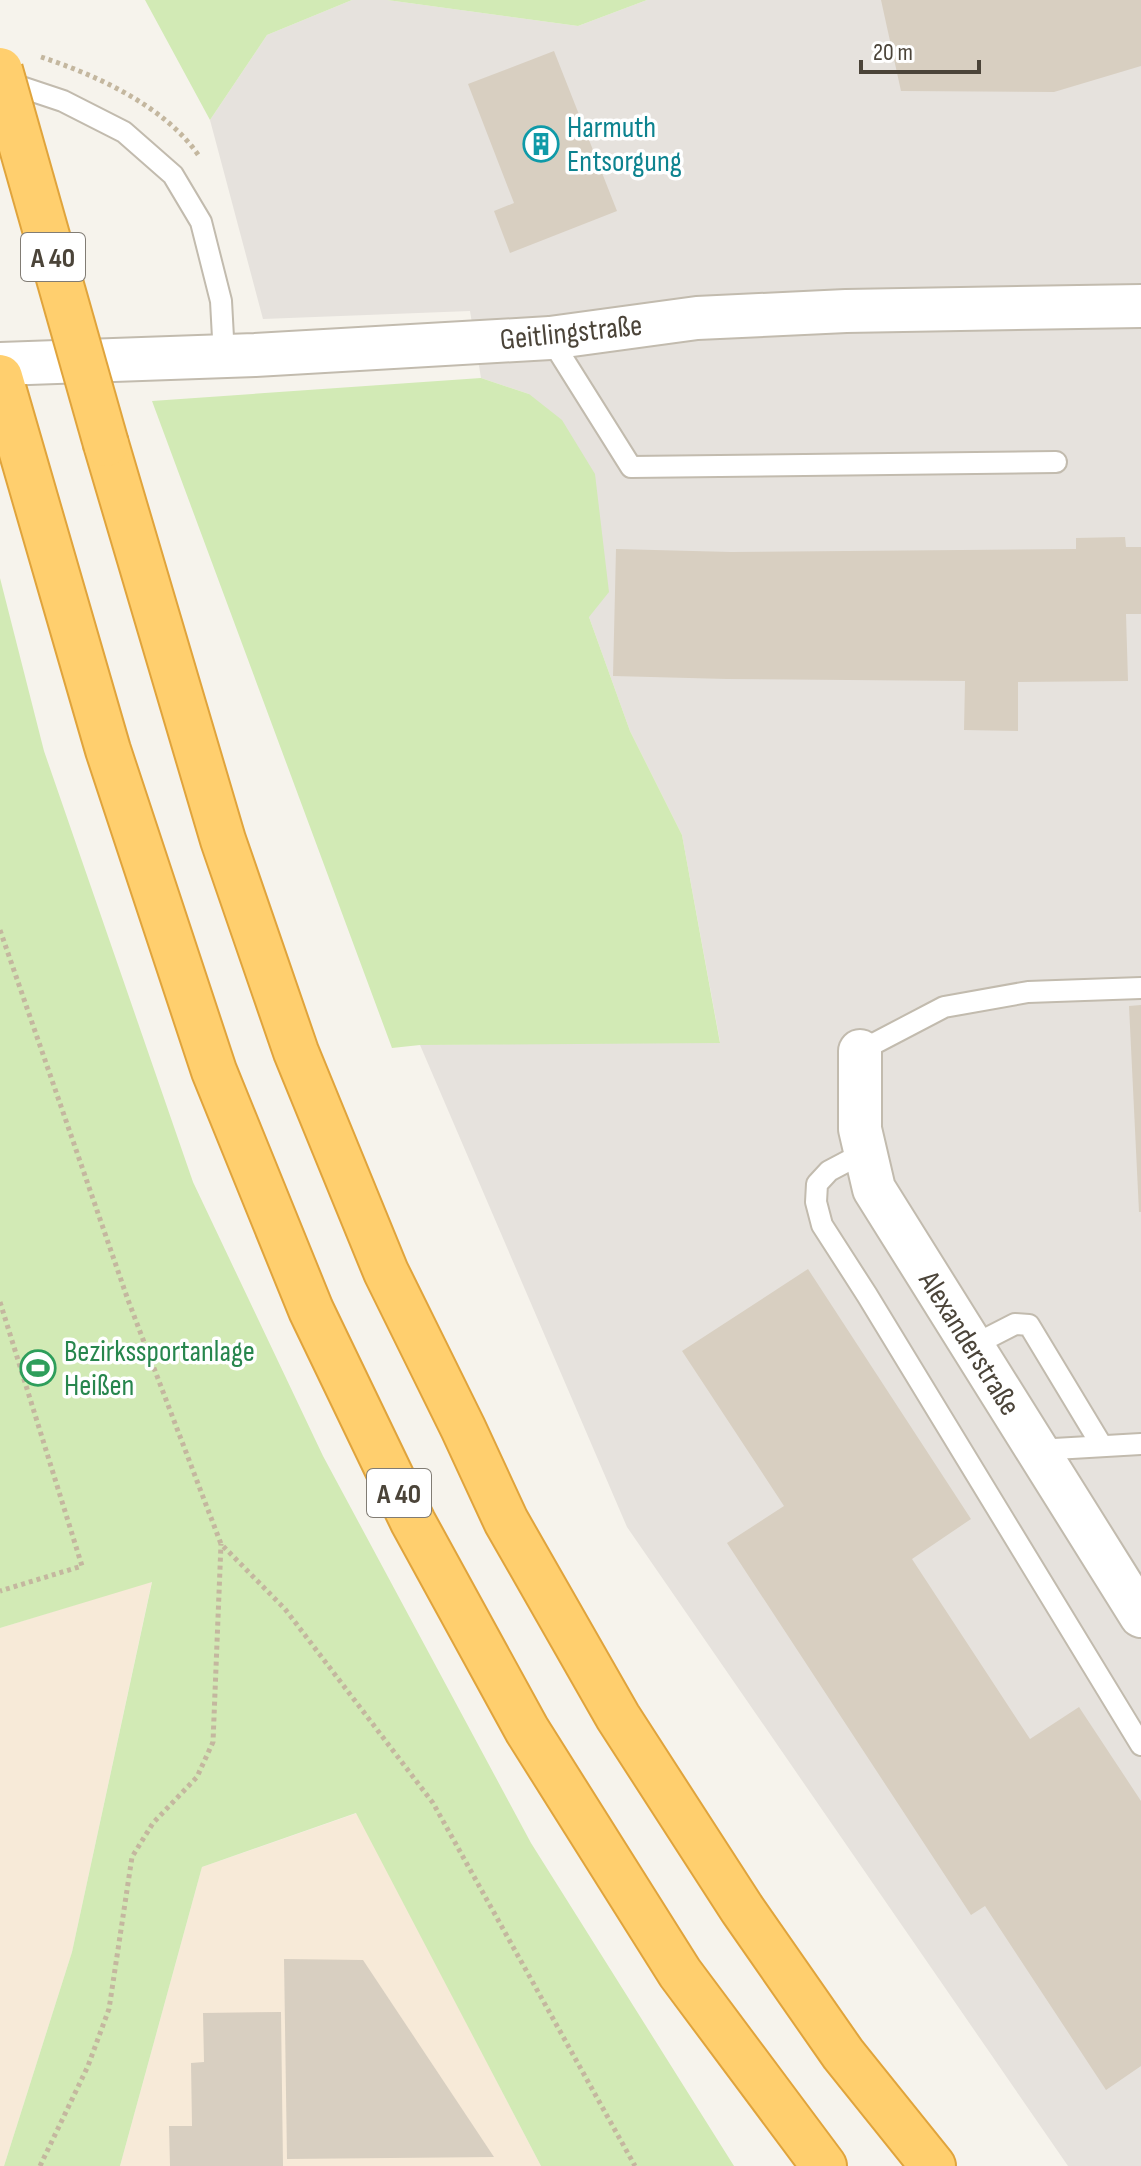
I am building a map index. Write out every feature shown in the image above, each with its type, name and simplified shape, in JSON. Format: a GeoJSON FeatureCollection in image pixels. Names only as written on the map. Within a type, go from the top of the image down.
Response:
{"type":"FeatureCollection","features":[{"type":"Feature","properties":{"kind":"highway","name":"A 40"},"geometry":{"type":"LineString","coordinates":[[0,70],[223,840],[296,1052],[386,1272],[506,1521],[618,1717],[750,1921],[843,2054],[933,2166]]}},
{"type":"Feature","properties":{"kind":"highway","name":"A 40"},"geometry":{"type":"LineString","coordinates":[[0,377],[108,750],[214,1071],[311,1310],[413,1522],[527,1730],[680,1973],[824,2166]]}},
{"type":"Feature","properties":{"kind":"street","name":"Geitlingstraße"},"geometry":{"type":"LineString","coordinates":[[0,364],[224,356],[550,338],[697,318],[846,311],[1141,306]]}},
{"type":"Feature","properties":{"kind":"street","name":"Alexanderstraße"},"geometry":{"type":"LineString","coordinates":[[860,1051],[860,1129],[874,1189],[1141,1616]]}},
{"type":"Feature","properties":{"kind":"lane"},"geometry":{"type":"LineString","coordinates":[[0,81],[63,101],[124,132],[173,175],[201,222],[221,301],[224,356]]}},
{"type":"Feature","properties":{"kind":"lane"},"geometry":{"type":"LineString","coordinates":[[550,338],[631,467],[1056,462]]}},
{"type":"Feature","properties":{"kind":"lane"},"geometry":{"type":"LineString","coordinates":[[860,1051],[944,1007],[1028,992],[1141,988]]}},
{"type":"Feature","properties":{"kind":"lane"},"geometry":{"type":"LineString","coordinates":[[865,1152],[829,1171],[817,1184],[816,1202],[822,1225],[1141,1745]]}},
{"type":"Feature","properties":{"kind":"lane"},"geometry":{"type":"LineString","coordinates":[[972,1346],[1015,1324],[1029,1325],[1102,1446]]}},
{"type":"Feature","properties":{"kind":"lane"},"geometry":{"type":"LineString","coordinates":[[1037,1450],[1141,1444]]}},
{"type":"Feature","properties":{"kind":"path"},"geometry":{"type":"LineString","coordinates":[[0,930],[128,1300],[221,1544],[213,1742],[197,1777],[153,1823],[132,1857],[109,2009],[88,2066],[40,2166]]}},
{"type":"Feature","properties":{"kind":"path"},"geometry":{"type":"LineString","coordinates":[[0,1302],[82,1566],[0,1591]]}},
{"type":"Feature","properties":{"kind":"path"},"geometry":{"type":"LineString","coordinates":[[221,1544],[285,1609],[433,1803],[635,2166]]}},
{"type":"Feature","properties":{"kind":"shaded area"},"geometry":{"type":"Polygon","coordinates":[[[352,0],[387,0],[578,26],[647,0],[1141,0],[1141,2166],[1068,2166],[627,1527],[420,1045],[720,1042],[682,835],[630,731],[589,617],[529,394],[481,378],[470,311],[263,319],[210,120],[267,35],[352,0]]]}},
{"type":"Feature","properties":{"kind":"shaded area"},"geometry":{"type":"Polygon","coordinates":[[[152,1581],[72,1952],[4,2166],[0,2166],[0,1628],[152,1581]]]}},
{"type":"Feature","properties":{"kind":"shaded area"},"geometry":{"type":"Polygon","coordinates":[[[357,1813],[541,2166],[120,2166],[202,1867],[357,1813]]]}},
{"type":"Feature","properties":{"kind":"green space"},"geometry":{"type":"Polygon","coordinates":[[[145,0],[352,0],[267,35],[210,120],[145,0]]]}},
{"type":"Feature","properties":{"kind":"green space"},"geometry":{"type":"Polygon","coordinates":[[[387,0],[647,0],[578,26],[387,0]]]}},
{"type":"Feature","properties":{"kind":"green space"},"geometry":{"type":"Polygon","coordinates":[[[481,378],[529,394],[562,420],[595,474],[609,592],[589,617],[630,731],[682,835],[720,1043],[420,1045],[392,1048],[152,401],[481,378]]]}},
{"type":"Feature","properties":{"kind":"green space"},"geometry":{"type":"Polygon","coordinates":[[[0,578],[44,751],[193,1182],[323,1456],[531,1843],[734,2166],[541,2166],[356,1813],[202,1867],[120,2166],[4,2166],[72,1952],[152,1582],[0,1628],[0,578]]]}},
{"type":"Feature","properties":{"kind":"building"},"geometry":{"type":"Polygon","coordinates":[[[881,0],[1141,0],[1141,66],[1054,92],[901,91],[881,0]]]}},
{"type":"Feature","properties":{"kind":"building","name":"Harmuth Entsorgung"},"geometry":{"type":"Polygon","coordinates":[[[554,51],[617,211],[510,253],[494,211],[514,203],[468,84],[554,51]]]}},
{"type":"Feature","properties":{"kind":"building"},"geometry":{"type":"Polygon","coordinates":[[[1125,537],[1126,547],[1141,547],[1141,614],[1126,614],[1128,681],[1018,682],[1018,731],[964,730],[965,681],[613,676],[616,549],[731,552],[1076,549],[1076,538],[1125,537]]]}},
{"type":"Feature","properties":{"kind":"building"},"geometry":{"type":"Polygon","coordinates":[[[1141,1005],[1141,1212],[1139,1212],[1129,1006],[1141,1005]]]}},
{"type":"Feature","properties":{"kind":"building"},"geometry":{"type":"Polygon","coordinates":[[[808,1269],[971,1519],[912,1559],[1030,1739],[1079,1707],[1141,1801],[1141,2066],[1106,2090],[985,1906],[971,1915],[727,1543],[784,1506],[682,1351],[808,1269]]]}},
{"type":"Feature","properties":{"kind":"building"},"geometry":{"type":"Polygon","coordinates":[[[284,1959],[363,1960],[494,2157],[287,2159],[284,1959]]]}},
{"type":"Feature","properties":{"kind":"building"},"geometry":{"type":"Polygon","coordinates":[[[281,2012],[283,2166],[170,2166],[169,2126],[192,2126],[191,2063],[204,2062],[203,2013],[281,2012]]]}},
{"type":"Feature","properties":{"kind":"place","name":"Harmuth Entsorgung"},"geometry":{"type":"Point","coordinates":[541,144]}},
{"type":"Feature","properties":{"kind":"place","name":"Bezirkssportanlage Heißen"},"geometry":{"type":"Point","coordinates":[38,1368]}}]}
